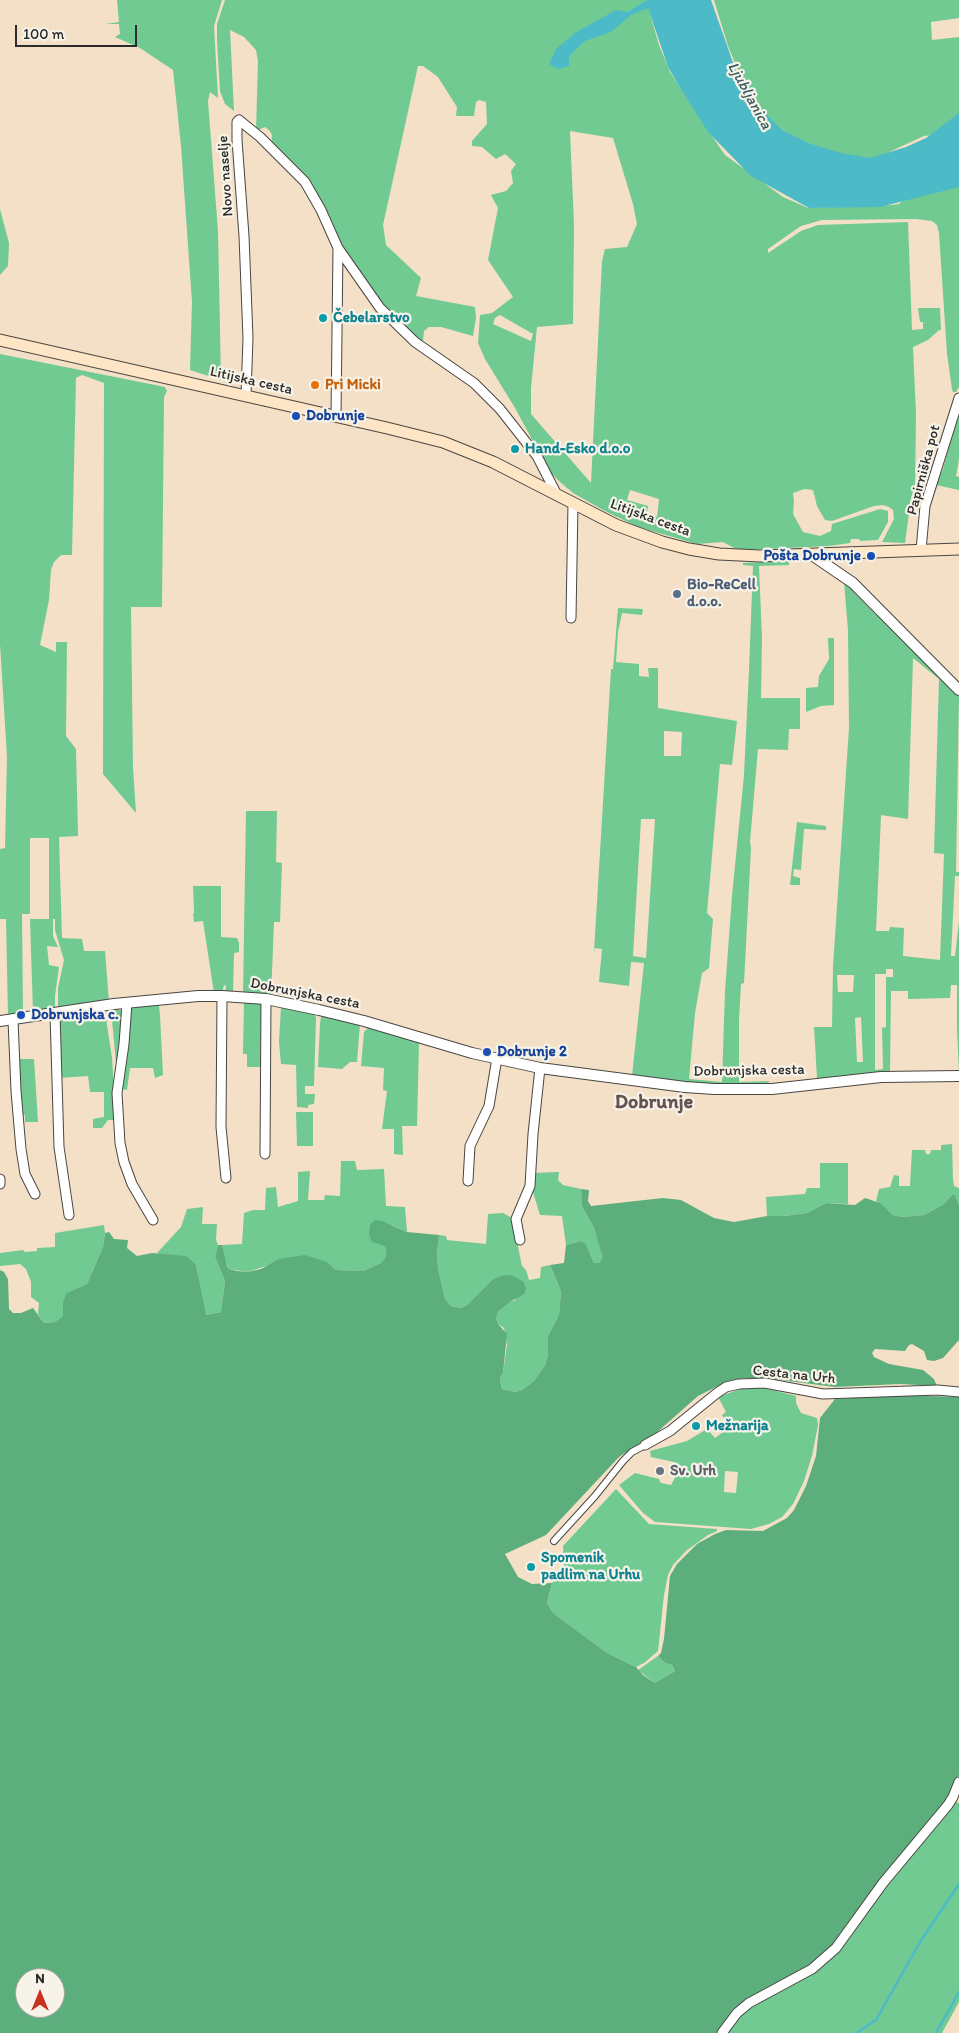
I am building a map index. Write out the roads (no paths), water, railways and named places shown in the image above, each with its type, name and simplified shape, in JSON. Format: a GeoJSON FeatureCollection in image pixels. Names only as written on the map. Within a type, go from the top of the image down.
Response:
{"type":"FeatureCollection","features":[{"type":"Feature","properties":{"kind":"main road","name":"Litijska cesta"},"geometry":{"type":"LineString","coordinates":[[0,340],[336,416],[411,434],[462,449],[556,493],[616,525],[662,542],[689,549],[739,556],[959,549]]}},
{"type":"Feature","properties":{"kind":"street","name":"Novo naselje"},"geometry":{"type":"LineString","coordinates":[[246,395],[247,316],[244,236],[237,140],[238,120],[246,124],[305,182],[321,210],[338,248],[376,302],[419,345],[474,382],[500,409],[537,456],[556,493]]}},
{"type":"Feature","properties":{"kind":"street","name":"Novo naselje"},"geometry":{"type":"LineString","coordinates":[[336,416],[338,248]]}},
{"type":"Feature","properties":{"kind":"street","name":"Papirniška pot"},"geometry":{"type":"LineString","coordinates":[[921,550],[925,506],[959,398]]}},
{"type":"Feature","properties":{"kind":"street"},"geometry":{"type":"LineString","coordinates":[[570,618],[572,503]]}},
{"type":"Feature","properties":{"kind":"street"},"geometry":{"type":"LineString","coordinates":[[812,555],[853,583],[959,690]]}},
{"type":"Feature","properties":{"kind":"street","name":"Dobrunjska cesta"},"geometry":{"type":"LineString","coordinates":[[0,1021],[127,1003],[198,996],[222,996],[266,999],[364,1021],[455,1048],[540,1068],[714,1089],[795,1087],[881,1077],[959,1076]]}},
{"type":"Feature","properties":{"kind":"street"},"geometry":{"type":"LineString","coordinates":[[222,996],[221,1127],[226,1178]]}},
{"type":"Feature","properties":{"kind":"street"},"geometry":{"type":"LineString","coordinates":[[265,1154],[266,999]]}},
{"type":"Feature","properties":{"kind":"street"},"geometry":{"type":"LineString","coordinates":[[127,1003],[122,1063],[117,1093],[120,1143],[132,1184],[153,1220]]}},
{"type":"Feature","properties":{"kind":"street"},"geometry":{"type":"LineString","coordinates":[[55,1014],[59,1147],[69,1214]]}},
{"type":"Feature","properties":{"kind":"street"},"geometry":{"type":"LineString","coordinates":[[13,1020],[21,1149],[25,1174],[35,1194]]}},
{"type":"Feature","properties":{"kind":"street"},"geometry":{"type":"LineString","coordinates":[[468,1181],[470,1146],[489,1106],[497,1058]]}},
{"type":"Feature","properties":{"kind":"street"},"geometry":{"type":"LineString","coordinates":[[520,1240],[516,1219],[530,1186],[540,1068]]}},
{"type":"Feature","properties":{"kind":"street"},"geometry":{"type":"LineString","coordinates":[[0,1179],[0,1184]]}},
{"type":"Feature","properties":{"kind":"street","name":"Cesta na Urh"},"geometry":{"type":"LineString","coordinates":[[645,1445],[670,1431],[726,1387],[739,1384],[765,1383],[823,1394],[938,1390],[959,1392]]}},
{"type":"Feature","properties":{"kind":"street"},"geometry":{"type":"LineString","coordinates":[[554,1542],[595,1496],[622,1461],[632,1452],[645,1445]]}},
{"type":"Feature","properties":{"kind":"street"},"geometry":{"type":"LineString","coordinates":[[722,2033],[737,2013],[749,2003],[812,1969],[836,1948],[884,1882],[954,1797],[959,1782]]}},
{"type":"Feature","properties":{"kind":"water"},"geometry":{"type":"Polygon","coordinates":[[[647,0],[711,0],[736,71],[750,98],[782,130],[808,143],[841,153],[870,158],[906,147],[926,138],[959,113],[959,187],[880,207],[809,208],[751,176],[708,132],[679,86],[668,67],[648,8],[631,15],[611,32],[585,41],[569,56],[569,66],[559,69],[549,64],[556,49],[575,33],[616,10],[628,12],[647,0]]]}},
{"type":"Feature","properties":{"kind":"waterway"},"geometry":{"type":"LineString","coordinates":[[856,2033],[876,2020],[920,1942],[959,1884]]}},
{"type":"Feature","properties":{"kind":"waterway"},"geometry":{"type":"LineString","coordinates":[[936,2033],[959,1992]]}},
{"type":"Feature","properties":{"kind":"place","name":"Čebelarstvo"},"geometry":{"type":"Point","coordinates":[323,318]}},
{"type":"Feature","properties":{"kind":"place","name":"Pri Micki"},"geometry":{"type":"Point","coordinates":[315,385]}},
{"type":"Feature","properties":{"kind":"place","name":"Dobrunje"},"geometry":{"type":"Point","coordinates":[296,416]}},
{"type":"Feature","properties":{"kind":"place","name":"Hand-Esko d.o.o"},"geometry":{"type":"Point","coordinates":[515,449]}},
{"type":"Feature","properties":{"kind":"place","name":"Pošta Dobrunje"},"geometry":{"type":"Point","coordinates":[871,556]}},
{"type":"Feature","properties":{"kind":"place","name":"Bio-ReCell d.o.o."},"geometry":{"type":"Point","coordinates":[677,594]}},
{"type":"Feature","properties":{"kind":"place","name":"Dobrunjska c."},"geometry":{"type":"Point","coordinates":[21,1015]}},
{"type":"Feature","properties":{"kind":"place","name":"Dobrunje 2"},"geometry":{"type":"Point","coordinates":[487,1052]}},
{"type":"Feature","properties":{"kind":"place","name":"Mežnarija"},"geometry":{"type":"Point","coordinates":[696,1426]}},
{"type":"Feature","properties":{"kind":"place","name":"Sv. Urh"},"geometry":{"type":"Point","coordinates":[660,1471]}},
{"type":"Feature","properties":{"kind":"place","name":"Spomenik padlim na Urhu"},"geometry":{"type":"Point","coordinates":[531,1567]}},
{"type":"Feature","properties":{"kind":"district","name":"Dobrunje"},"geometry":{"type":"Point","coordinates":[654,1103]}},
{"type":"Feature","properties":{"kind":"water label","name":"Ljubljanica"},"geometry":{"type":"Point","coordinates":[749,96]}}]}
